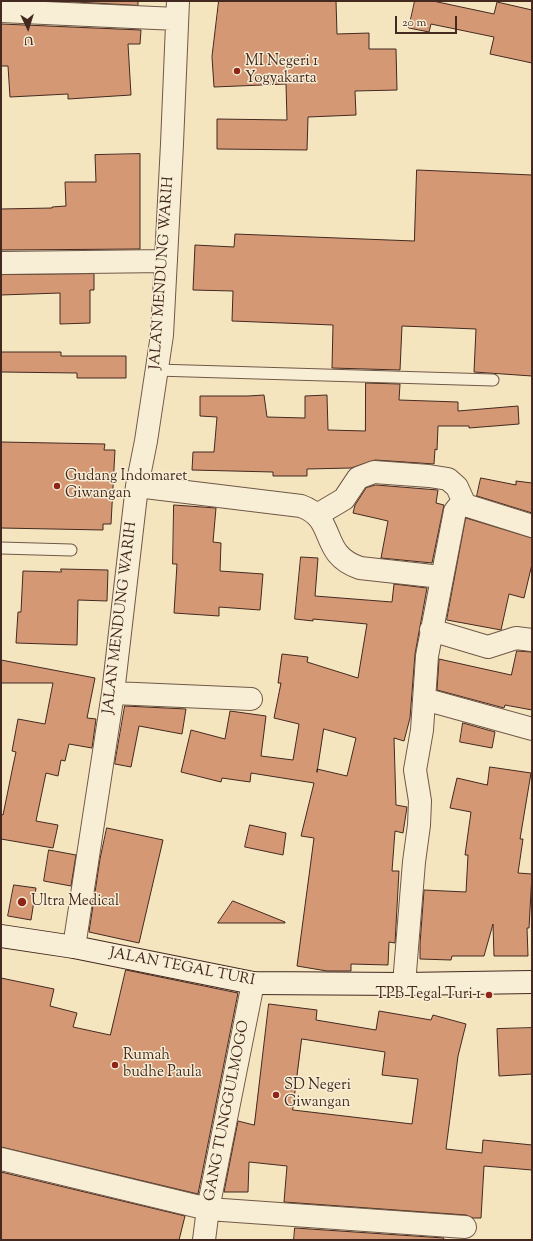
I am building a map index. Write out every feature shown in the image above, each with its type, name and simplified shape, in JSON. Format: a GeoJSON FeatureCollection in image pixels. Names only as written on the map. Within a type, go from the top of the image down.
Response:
{"type":"FeatureCollection","features":[{"type":"Feature","properties":{"kind":"street"},"geometry":{"type":"LineString","coordinates":[[1,11],[178,10]]}},
{"type":"Feature","properties":{"kind":"street","name":"JALAN MENDUNG WARIH"},"geometry":{"type":"LineString","coordinates":[[74,948],[113,693],[137,486],[162,335],[178,10]]}},
{"type":"Feature","properties":{"kind":"street"},"geometry":{"type":"LineString","coordinates":[[1,263],[166,261]]}},
{"type":"Feature","properties":{"kind":"street"},"geometry":{"type":"LineString","coordinates":[[317,515],[344,499],[358,478],[374,472],[429,476],[448,480],[457,487],[465,505]]}},
{"type":"Feature","properties":{"kind":"street"},"geometry":{"type":"LineString","coordinates":[[137,486],[301,506],[311,510],[317,515],[324,524],[334,551],[340,558],[351,565],[360,568],[441,577]]}},
{"type":"Feature","properties":{"kind":"street"},"geometry":{"type":"LineString","coordinates":[[404,984],[414,862],[419,825],[420,801],[415,770],[422,730],[431,630],[454,511],[459,506],[465,505],[532,526]]}},
{"type":"Feature","properties":{"kind":"street"},"geometry":{"type":"LineString","coordinates":[[431,630],[488,646],[516,638],[532,640]]}},
{"type":"Feature","properties":{"kind":"street"},"geometry":{"type":"LineString","coordinates":[[113,693],[251,699]]}},
{"type":"Feature","properties":{"kind":"street"},"geometry":{"type":"LineString","coordinates":[[424,699],[532,729]]}},
{"type":"Feature","properties":{"kind":"street","name":"JALAN TEGAL TURI"},"geometry":{"type":"LineString","coordinates":[[1,936],[74,948],[253,983],[404,984],[532,982]]}},
{"type":"Feature","properties":{"kind":"street","name":"GANG TUNGGULMOGO"},"geometry":{"type":"LineString","coordinates":[[204,1240],[208,1209],[253,983]]}},
{"type":"Feature","properties":{"kind":"street"},"geometry":{"type":"LineString","coordinates":[[1,1159],[208,1209],[465,1227]]}},
{"type":"Feature","properties":{"kind":"lane"},"geometry":{"type":"LineString","coordinates":[[156,370],[493,380]]}},
{"type":"Feature","properties":{"kind":"lane"},"geometry":{"type":"LineString","coordinates":[[1,548],[71,550]]}},
{"type":"Feature","properties":{"kind":"building"},"geometry":{"type":"Polygon","coordinates":[[[56,1],[138,1],[138,5],[56,1]]]}},
{"type":"Feature","properties":{"kind":"building"},"geometry":{"type":"Polygon","coordinates":[[[219,1],[336,1],[337,34],[369,33],[369,49],[396,49],[397,90],[355,91],[356,115],[308,117],[307,150],[217,149],[217,119],[287,120],[286,84],[214,87],[212,57],[219,1]]]}},
{"type":"Feature","properties":{"kind":"building"},"geometry":{"type":"Polygon","coordinates":[[[415,1],[433,1],[494,14],[497,2],[532,10],[532,63],[490,54],[494,37],[431,24],[429,32],[409,28],[415,1]]]}},
{"type":"Feature","properties":{"kind":"building"},"geometry":{"type":"Polygon","coordinates":[[[1,24],[141,30],[140,44],[128,44],[131,95],[68,99],[68,94],[10,97],[8,66],[1,66],[1,24]]]}},
{"type":"Feature","properties":{"kind":"building"},"geometry":{"type":"Polygon","coordinates":[[[140,154],[140,249],[1,250],[1,209],[52,208],[66,206],[65,182],[96,182],[95,155],[140,154]]]}},
{"type":"Feature","properties":{"kind":"building"},"geometry":{"type":"Polygon","coordinates":[[[417,170],[532,175],[532,376],[474,372],[476,329],[402,326],[400,370],[332,368],[333,325],[232,321],[233,291],[193,290],[195,245],[234,247],[235,234],[414,241],[417,170]]]}},
{"type":"Feature","properties":{"kind":"building"},"geometry":{"type":"Polygon","coordinates":[[[94,274],[94,290],[90,290],[90,323],[60,324],[60,293],[1,295],[1,275],[94,274]]]}},
{"type":"Feature","properties":{"kind":"building"},"geometry":{"type":"Polygon","coordinates":[[[1,352],[61,352],[61,356],[126,356],[126,378],[77,378],[77,373],[1,372],[1,352]]]}},
{"type":"Feature","properties":{"kind":"building"},"geometry":{"type":"Polygon","coordinates":[[[366,383],[400,384],[399,400],[458,402],[458,411],[518,406],[519,424],[469,428],[469,426],[438,426],[437,450],[435,449],[434,464],[375,460],[351,468],[307,469],[307,476],[273,476],[273,472],[192,470],[193,452],[214,452],[217,417],[200,416],[200,396],[264,395],[267,417],[305,418],[305,396],[327,395],[328,430],[365,431],[366,383]]]}},
{"type":"Feature","properties":{"kind":"building","name":"Gudang Indomaret Giwangan"},"geometry":{"type":"Polygon","coordinates":[[[1,442],[105,444],[104,450],[115,450],[111,524],[103,524],[103,530],[1,528],[1,442]]]}},
{"type":"Feature","properties":{"kind":"building"},"geometry":{"type":"Polygon","coordinates":[[[481,478],[516,485],[516,481],[532,483],[532,513],[477,496],[481,478]]]}},
{"type":"Feature","properties":{"kind":"building"},"geometry":{"type":"Polygon","coordinates":[[[376,485],[438,490],[436,503],[444,505],[432,563],[381,558],[388,521],[353,513],[355,505],[366,488],[376,485]]]}},
{"type":"Feature","properties":{"kind":"building"},"geometry":{"type":"Polygon","coordinates":[[[174,505],[216,508],[213,542],[221,543],[220,571],[263,574],[260,610],[219,607],[219,616],[174,613],[177,564],[173,564],[174,505]]]}},
{"type":"Feature","properties":{"kind":"building"},"geometry":{"type":"Polygon","coordinates":[[[466,518],[532,538],[532,564],[524,598],[509,594],[501,630],[447,620],[466,518]]]}},
{"type":"Feature","properties":{"kind":"building"},"geometry":{"type":"Polygon","coordinates":[[[301,557],[318,558],[315,596],[392,602],[394,584],[427,588],[415,654],[410,718],[404,741],[394,738],[396,805],[407,807],[403,833],[395,831],[392,871],[399,871],[395,943],[389,942],[388,965],[351,964],[351,971],[327,971],[297,966],[314,838],[301,836],[314,783],[251,773],[250,782],[222,778],[221,782],[181,772],[191,730],[225,739],[230,711],[266,716],[261,756],[293,760],[299,724],[274,718],[281,683],[278,683],[282,654],[308,657],[307,662],[358,678],[367,624],[313,619],[313,621],[295,619],[301,557]],[[324,729],[317,769],[347,776],[356,738],[324,729]]]}},
{"type":"Feature","properties":{"kind":"building"},"geometry":{"type":"Polygon","coordinates":[[[61,569],[108,570],[107,601],[78,600],[77,645],[16,643],[18,612],[21,612],[23,571],[61,572],[61,569]]]}},
{"type":"Feature","properties":{"kind":"building"},"geometry":{"type":"Polygon","coordinates":[[[517,651],[532,652],[532,710],[505,705],[504,708],[437,690],[439,659],[511,675],[517,651]]]}},
{"type":"Feature","properties":{"kind":"building"},"geometry":{"type":"Polygon","coordinates":[[[1,660],[95,678],[87,718],[96,719],[92,748],[69,744],[65,761],[61,760],[58,776],[46,773],[36,821],[58,825],[53,848],[1,839],[1,814],[3,815],[16,752],[12,751],[18,719],[45,724],[53,683],[1,683],[1,660]]]}},
{"type":"Feature","properties":{"kind":"building"},"geometry":{"type":"Polygon","coordinates":[[[125,706],[186,709],[182,734],[139,726],[131,767],[115,764],[125,706]]]}},
{"type":"Feature","properties":{"kind":"building"},"geometry":{"type":"Polygon","coordinates":[[[463,723],[495,732],[492,748],[460,742],[463,723]]]}},
{"type":"Feature","properties":{"kind":"building"},"geometry":{"type":"Polygon","coordinates":[[[490,767],[531,773],[520,839],[523,839],[518,873],[532,874],[529,928],[527,928],[528,956],[494,956],[493,924],[484,956],[452,956],[451,960],[420,959],[424,890],[466,892],[468,855],[465,855],[471,812],[450,808],[457,778],[487,785],[490,767]]]}},
{"type":"Feature","properties":{"kind":"building"},"geometry":{"type":"Polygon","coordinates":[[[250,825],[286,833],[283,855],[245,847],[250,825]]]}},
{"type":"Feature","properties":{"kind":"building"},"geometry":{"type":"Polygon","coordinates":[[[107,828],[163,840],[139,943],[89,932],[100,859],[107,828]]]}},
{"type":"Feature","properties":{"kind":"building"},"geometry":{"type":"Polygon","coordinates":[[[49,850],[76,855],[71,886],[44,881],[49,850]]]}},
{"type":"Feature","properties":{"kind":"building","name":"Ultra Medical"},"geometry":{"type":"Polygon","coordinates":[[[14,885],[36,888],[31,920],[8,916],[14,885]]]}},
{"type":"Feature","properties":{"kind":"building"},"geometry":{"type":"Polygon","coordinates":[[[233,901],[285,922],[285,923],[218,923],[233,901]]]}},
{"type":"Feature","properties":{"kind":"building"},"geometry":{"type":"Polygon","coordinates":[[[126,970],[238,993],[198,1194],[1,1147],[1,978],[54,989],[50,1006],[77,1013],[73,1027],[110,1035],[126,970]]]}},
{"type":"Feature","properties":{"kind":"building"},"geometry":{"type":"Polygon","coordinates":[[[269,1004],[317,1010],[316,1020],[376,1030],[379,1011],[431,1020],[433,1015],[466,1024],[458,1056],[446,1149],[482,1153],[483,1140],[532,1145],[532,1170],[484,1166],[481,1218],[473,1218],[466,1215],[284,1202],[287,1166],[249,1162],[248,1192],[224,1192],[238,1121],[254,1125],[269,1004]],[[302,1039],[293,1110],[412,1124],[418,1079],[382,1075],[385,1052],[302,1039]]]}},
{"type":"Feature","properties":{"kind":"building"},"geometry":{"type":"Polygon","coordinates":[[[532,1028],[532,1074],[499,1076],[497,1029],[532,1028]]]}},
{"type":"Feature","properties":{"kind":"building"},"geometry":{"type":"Polygon","coordinates":[[[1,1172],[185,1216],[179,1240],[1,1240],[1,1172]]]}},
{"type":"Feature","properties":{"kind":"building"},"geometry":{"type":"Polygon","coordinates":[[[295,1228],[444,1238],[443,1240],[294,1240],[295,1228]]]}},
{"type":"Feature","properties":{"kind":"place","name":"MI Negeri 1 Yogyakarta"},"geometry":{"type":"Point","coordinates":[237,71]}},
{"type":"Feature","properties":{"kind":"place","name":"Gudang Indomaret Giwangan"},"geometry":{"type":"Point","coordinates":[57,486]}},
{"type":"Feature","properties":{"kind":"place","name":"Ultra Medical"},"geometry":{"type":"Point","coordinates":[22,902]}},
{"type":"Feature","properties":{"kind":"place","name":"TPB Tegal Turi 1"},"geometry":{"type":"Point","coordinates":[489,995]}},
{"type":"Feature","properties":{"kind":"place","name":"Rumah budhe Paula"},"geometry":{"type":"Point","coordinates":[115,1065]}},
{"type":"Feature","properties":{"kind":"place","name":"SD Negeri Giwangan"},"geometry":{"type":"Point","coordinates":[276,1095]}}]}
